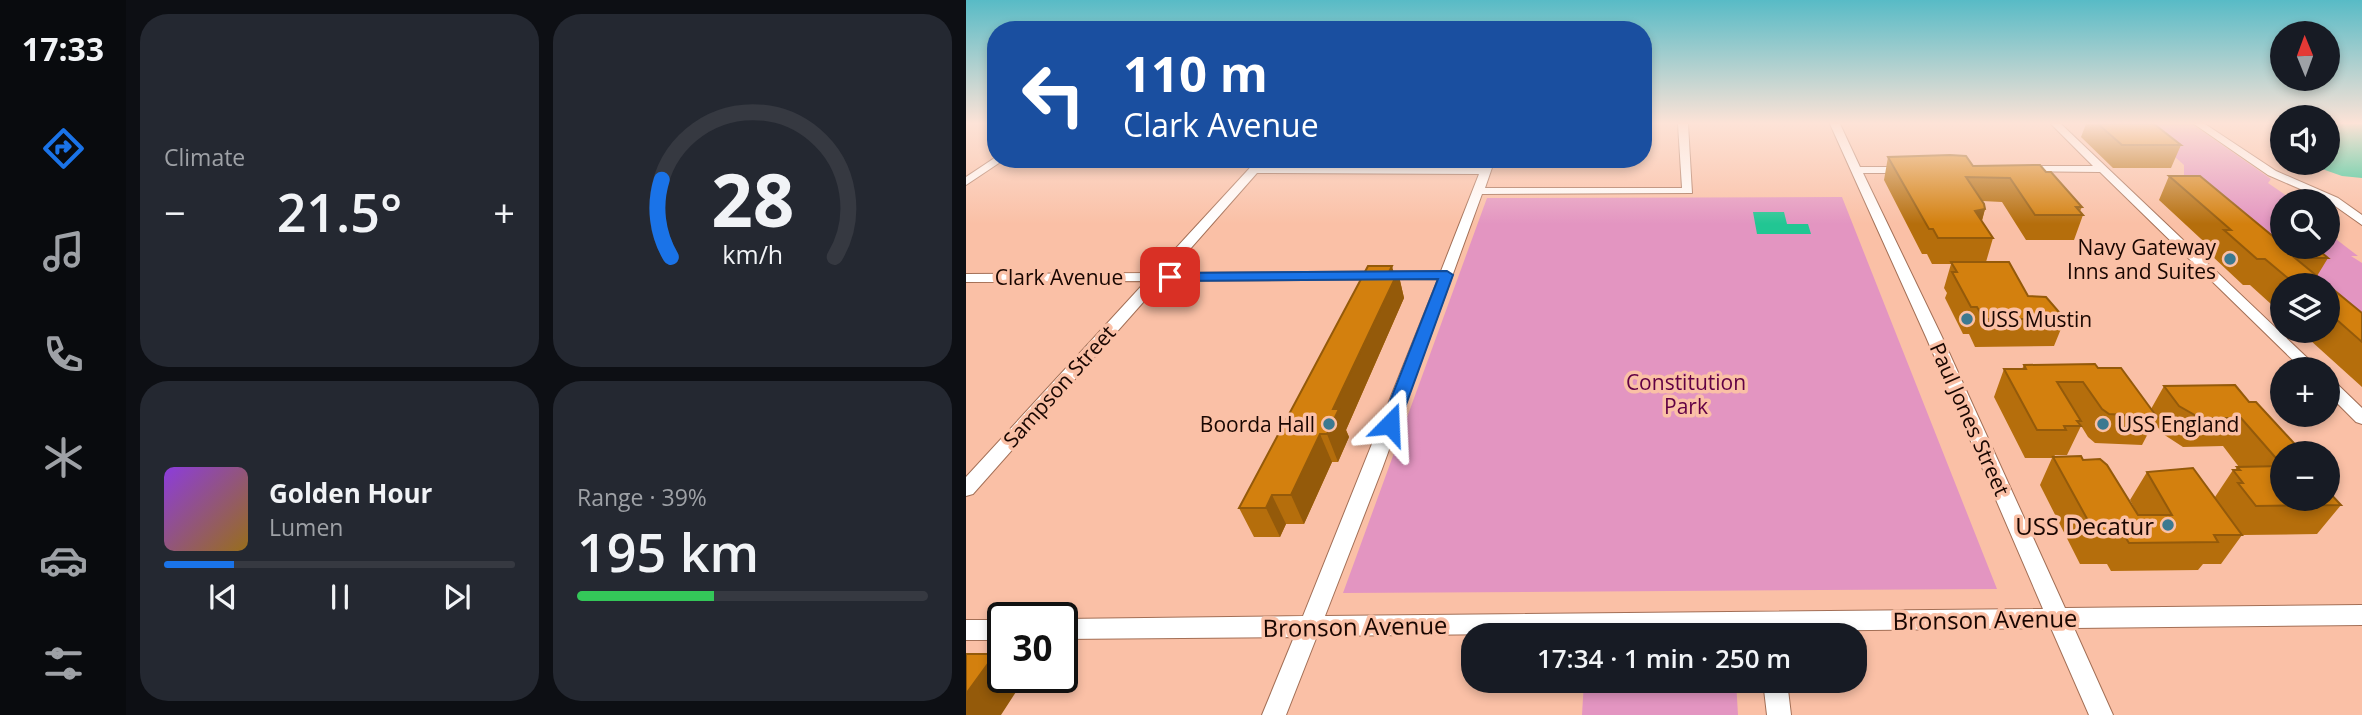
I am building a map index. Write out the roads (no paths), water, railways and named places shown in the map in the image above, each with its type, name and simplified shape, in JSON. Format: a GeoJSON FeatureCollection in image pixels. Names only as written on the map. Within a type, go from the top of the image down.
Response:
{"type":"FeatureCollection","features":[{"type":"Feature","properties":{"kind":"street"},"geometry":{"type":"LineString","coordinates":[[1478,191],[1688,191],[1686,157]]}},
{"type":"Feature","properties":{"kind":"street","name":"Paul Jones Street"},"geometry":{"type":"LineString","coordinates":[[1850,157],[1934,337],[2057,619],[2102,715]]}},
{"type":"Feature","properties":{"kind":"street"},"geometry":{"type":"LineString","coordinates":[[2091,157],[2299,357]]}},
{"type":"Feature","properties":{"kind":"street"},"geometry":{"type":"LineString","coordinates":[[2249,157],[2272,173],[2334,201],[2362,221]]}},
{"type":"Feature","properties":{"kind":"street"},"geometry":{"type":"LineString","coordinates":[[966,182],[987,168]]}},
{"type":"Feature","properties":{"kind":"street","name":"Sampson Street"},"geometry":{"type":"LineString","coordinates":[[966,489],[1257,168]]}},
{"type":"Feature","properties":{"kind":"street"},"geometry":{"type":"LineString","coordinates":[[1275,715],[1373,469],[1487,168]]}},
{"type":"Feature","properties":{"kind":"street"},"geometry":{"type":"LineString","coordinates":[[1856,170],[1921,169]]}},
{"type":"Feature","properties":{"kind":"street"},"geometry":{"type":"LineString","coordinates":[[2001,169],[2103,169]]}},
{"type":"Feature","properties":{"kind":"street","name":"Clark Avenue"},"geometry":{"type":"LineString","coordinates":[[966,278],[1447,275]]}},
{"type":"Feature","properties":{"kind":"street"},"geometry":{"type":"LineString","coordinates":[[2340,397],[2362,418]]}},
{"type":"Feature","properties":{"kind":"street","name":"Bronson Avenue"},"geometry":{"type":"LineString","coordinates":[[1867,625],[2057,619],[2362,615]]}},
{"type":"Feature","properties":{"kind":"street","name":"Bronson Avenue"},"geometry":{"type":"LineString","coordinates":[[1078,629],[1461,627]]}},
{"type":"Feature","properties":{"kind":"street"},"geometry":{"type":"LineString","coordinates":[[966,631],[987,630]]}},
{"type":"Feature","properties":{"kind":"street"},"geometry":{"type":"LineString","coordinates":[[1776,693],[1779,715]]}},
{"type":"Feature","properties":{"kind":"place","name":"Navy Gateway Inns and Suites"},"geometry":{"type":"Point","coordinates":[2230,259]}},
{"type":"Feature","properties":{"kind":"place","name":"USS Mustin"},"geometry":{"type":"Point","coordinates":[1967,319]}},
{"type":"Feature","properties":{"kind":"place","name":"Boorda Hall"},"geometry":{"type":"Point","coordinates":[1329,424]}},
{"type":"Feature","properties":{"kind":"place","name":"USS England"},"geometry":{"type":"Point","coordinates":[2103,424]}},
{"type":"Feature","properties":{"kind":"place","name":"USS Decatur"},"geometry":{"type":"Point","coordinates":[2168,525]}},
{"type":"Feature","properties":{"kind":"park label","name":"Constitution Park"},"geometry":{"type":"Point","coordinates":[1686,394]}}]}
